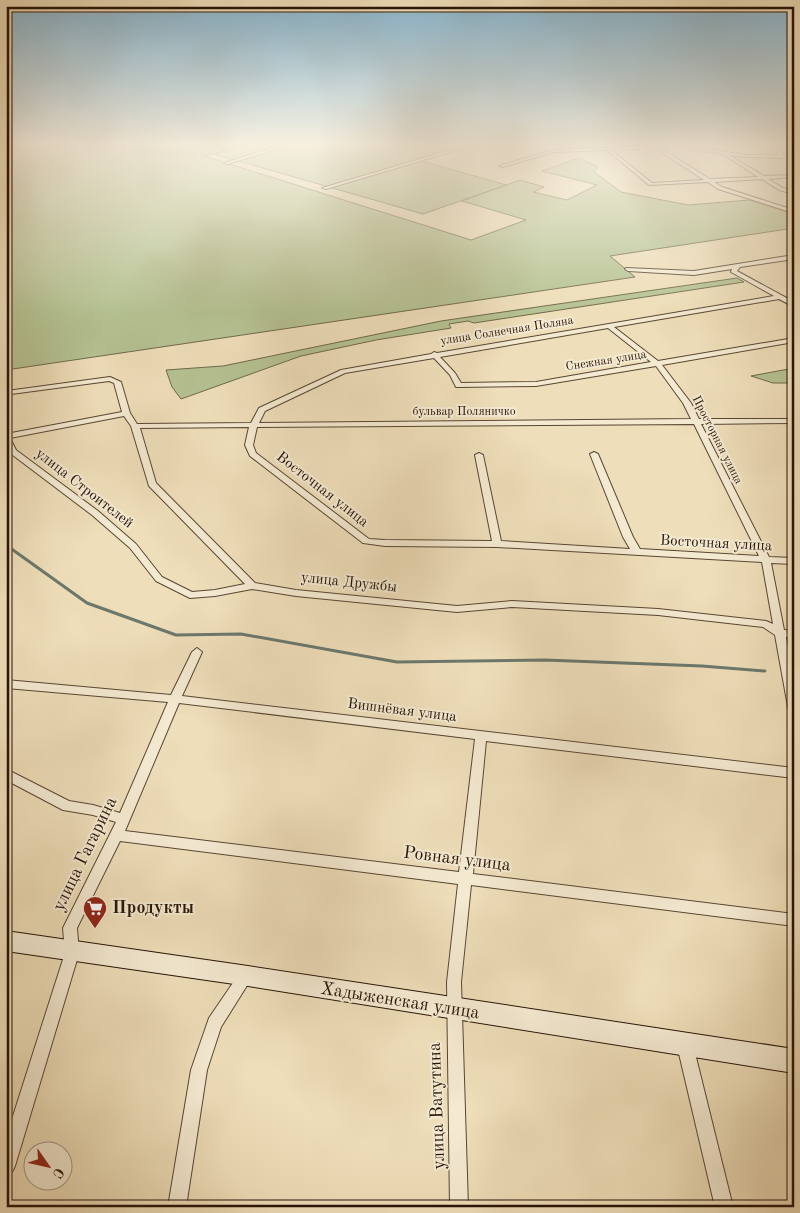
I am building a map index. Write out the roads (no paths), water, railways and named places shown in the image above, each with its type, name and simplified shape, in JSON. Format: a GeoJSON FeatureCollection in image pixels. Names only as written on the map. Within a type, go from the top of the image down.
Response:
{"type":"FeatureCollection","features":[{"type":"Feature","properties":{"kind":"main road","name":"Хадыженская улица"},"geometry":{"type":"LineString","coordinates":[[6,941],[72,953],[246,976],[454,1010],[794,1061]]}},
{"type":"Feature","properties":{"kind":"street"},"geometry":{"type":"LineString","coordinates":[[756,200],[794,212]]}},
{"type":"Feature","properties":{"kind":"street"},"geometry":{"type":"LineString","coordinates":[[628,269],[694,273],[792,258]]}},
{"type":"Feature","properties":{"kind":"street"},"geometry":{"type":"LineString","coordinates":[[736,267],[733,271],[794,305]]}},
{"type":"Feature","properties":{"kind":"street","name":"улица Солнечная Поляна"},"geometry":{"type":"LineString","coordinates":[[254,424],[262,410],[343,371],[434,354],[779,297]]}},
{"type":"Feature","properties":{"kind":"street","name":"Просторная улица"},"geometry":{"type":"LineString","coordinates":[[609,326],[658,364],[687,403],[766,560],[794,707]]}},
{"type":"Feature","properties":{"kind":"street","name":"Снежная улица"},"geometry":{"type":"LineString","coordinates":[[434,354],[453,374],[459,385],[536,384],[794,340]]}},
{"type":"Feature","properties":{"kind":"street"},"geometry":{"type":"LineString","coordinates":[[14,392],[110,379],[117,382],[126,413],[135,426],[152,484],[252,586]]}},
{"type":"Feature","properties":{"kind":"street"},"geometry":{"type":"LineString","coordinates":[[6,437],[126,413]]}},
{"type":"Feature","properties":{"kind":"street","name":"бульвар Поляничко"},"geometry":{"type":"LineString","coordinates":[[135,426],[794,420]]}},
{"type":"Feature","properties":{"kind":"street","name":"Восточная улица"},"geometry":{"type":"LineString","coordinates":[[254,424],[249,445],[253,454],[366,541],[385,543],[497,544],[637,554],[794,561]]}},
{"type":"Feature","properties":{"kind":"street","name":"улица Строителей"},"geometry":{"type":"LineString","coordinates":[[6,437],[13,451],[95,513],[133,546],[158,579],[190,595],[252,586]]}},
{"type":"Feature","properties":{"kind":"street"},"geometry":{"type":"LineString","coordinates":[[594,454],[628,537],[637,554]]}},
{"type":"Feature","properties":{"kind":"street"},"geometry":{"type":"LineString","coordinates":[[479,455],[497,544]]}},
{"type":"Feature","properties":{"kind":"street","name":"улица Дружбы"},"geometry":{"type":"LineString","coordinates":[[252,586],[296,593],[457,609],[512,604],[658,612],[766,624],[780,633],[794,634]]}},
{"type":"Feature","properties":{"kind":"street","name":"улица Гагарина"},"geometry":{"type":"LineString","coordinates":[[6,1166],[72,953],[70,928],[124,819],[197,652]]}},
{"type":"Feature","properties":{"kind":"street","name":"Вишнёвая улица"},"geometry":{"type":"LineString","coordinates":[[6,684],[175,699],[794,773]]}},
{"type":"Feature","properties":{"kind":"street","name":"улица Ватутина"},"geometry":{"type":"LineString","coordinates":[[459,1207],[454,982],[481,736]]}},
{"type":"Feature","properties":{"kind":"street"},"geometry":{"type":"LineString","coordinates":[[6,774],[68,806],[93,810],[124,819]]}},
{"type":"Feature","properties":{"kind":"street","name":"Ровная улица"},"geometry":{"type":"LineString","coordinates":[[116,835],[794,920]]}},
{"type":"Feature","properties":{"kind":"street"},"geometry":{"type":"LineString","coordinates":[[177,1207],[199,1070],[214,1023],[246,976]]}},
{"type":"Feature","properties":{"kind":"street"},"geometry":{"type":"LineString","coordinates":[[684,1045],[724,1207]]}},
{"type":"Feature","properties":{"kind":"waterway"},"geometry":{"type":"LineString","coordinates":[[6,545],[87,603],[176,635],[241,634],[397,662],[545,660],[702,666],[765,671]]}},
{"type":"Feature","properties":{"kind":"place","name":"Продукты"},"geometry":{"type":"Point","coordinates":[95,929]}}]}
